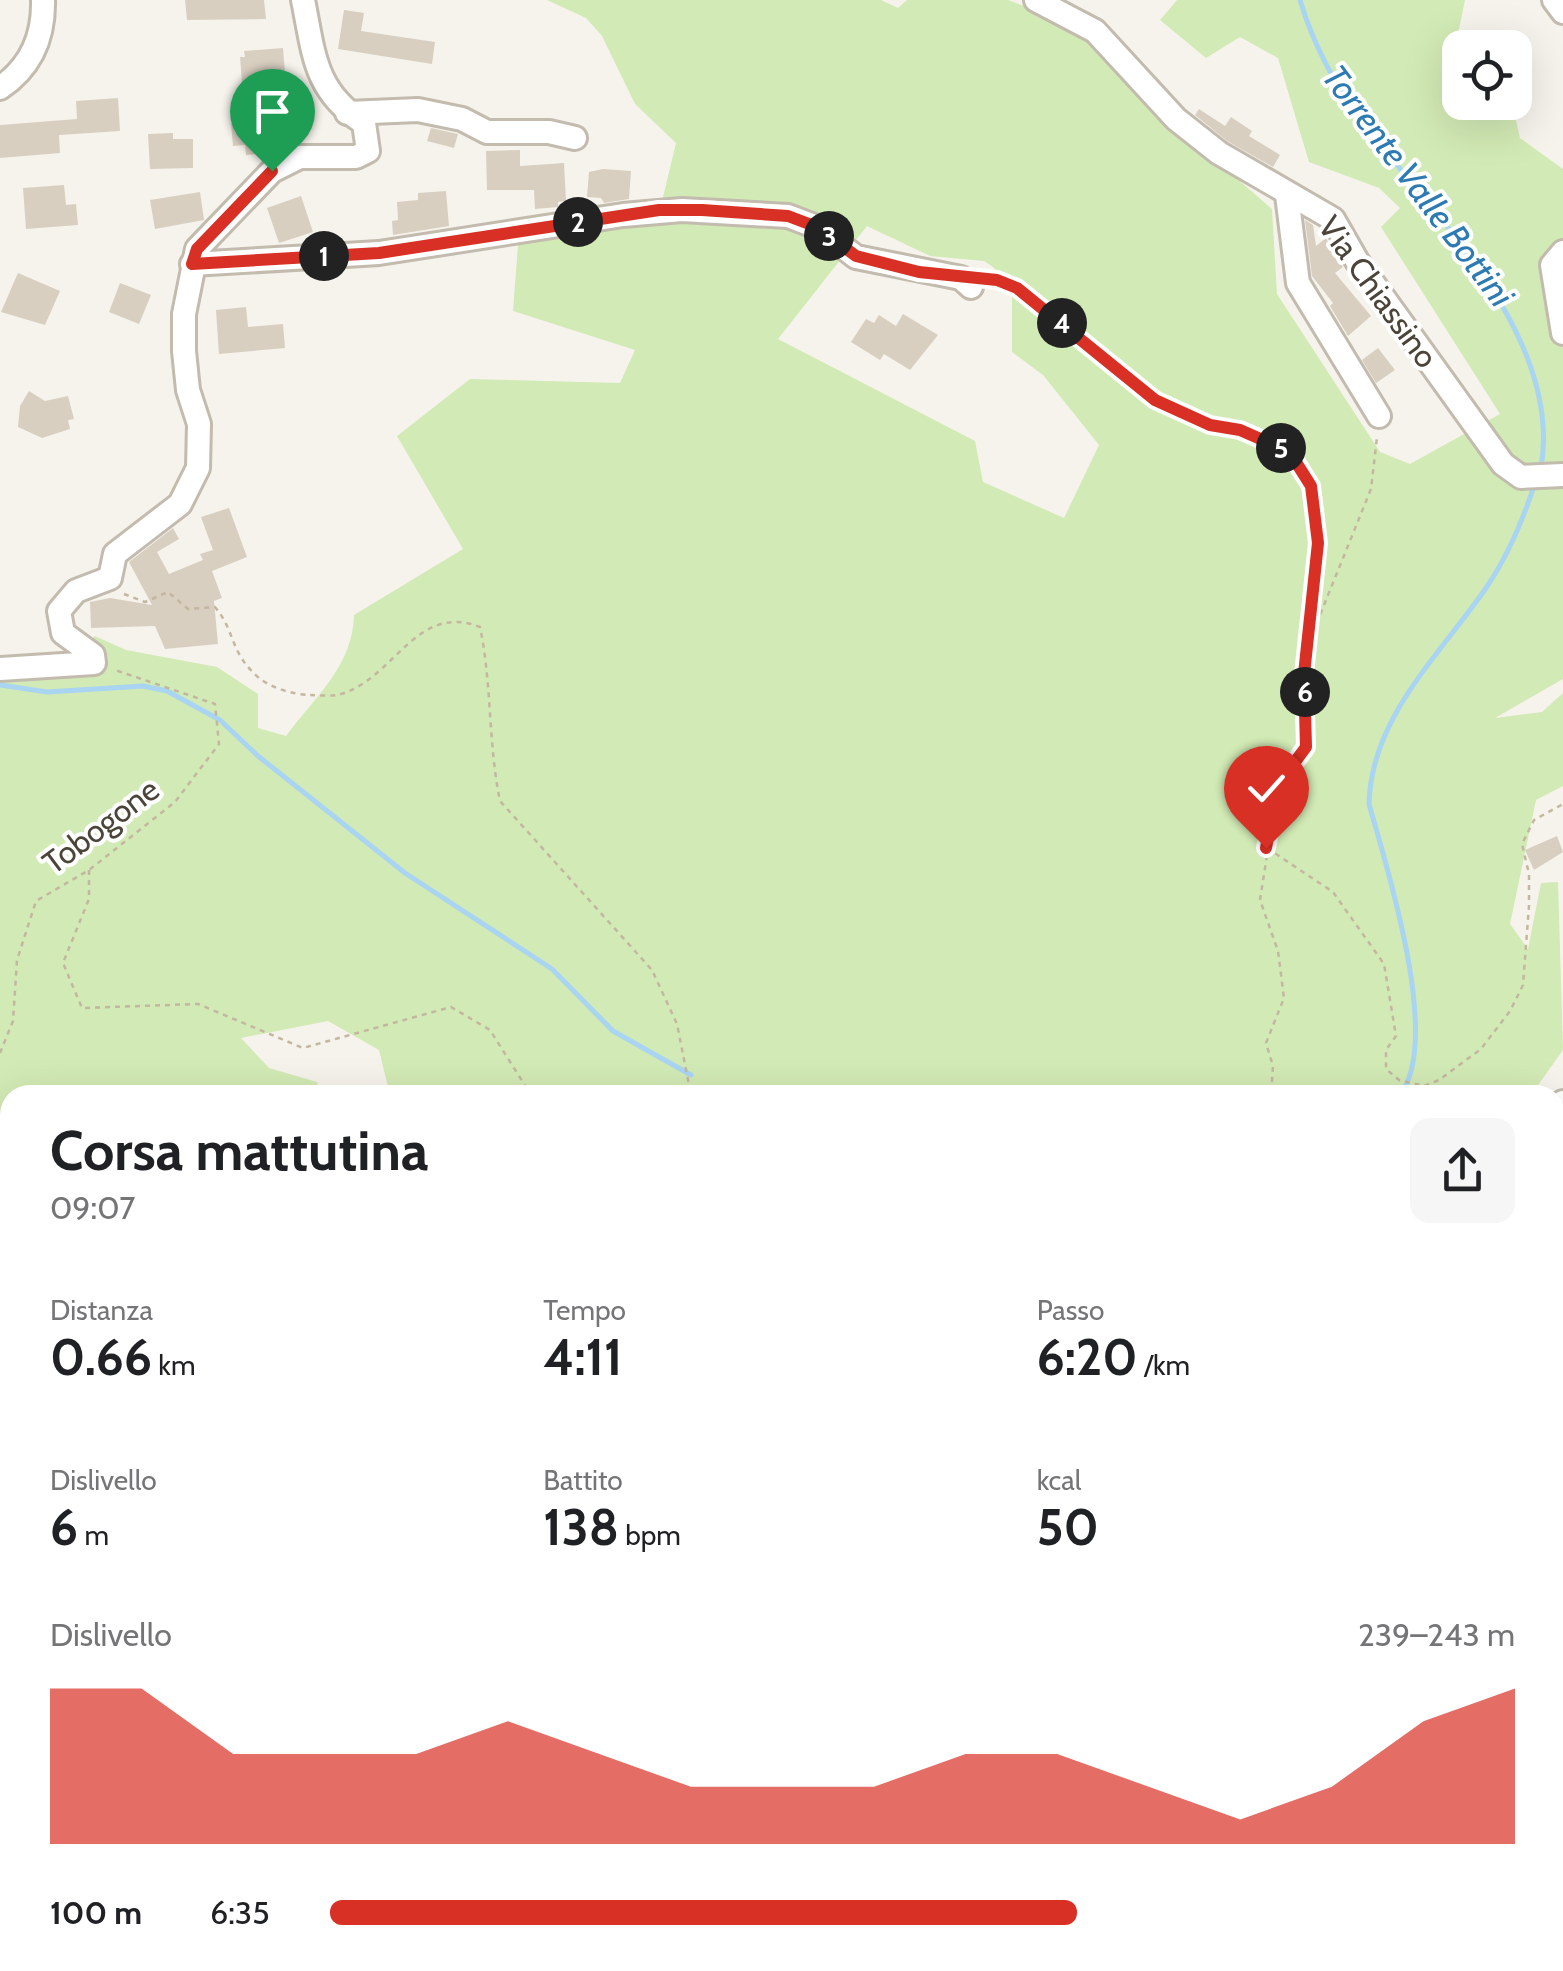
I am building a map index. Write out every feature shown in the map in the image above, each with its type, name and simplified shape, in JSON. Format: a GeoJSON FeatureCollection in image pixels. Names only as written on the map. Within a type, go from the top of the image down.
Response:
{"type":"FeatureCollection","features":[{"type":"Feature","properties":{"kind":"street"},"geometry":{"type":"LineString","coordinates":[[0,88],[25,65],[37,45],[43,0]]}},
{"type":"Feature","properties":{"kind":"street"},"geometry":{"type":"LineString","coordinates":[[0,669],[94,663],[93,655],[62,633],[59,611],[76,591],[110,578],[115,554],[121,546],[166,517],[191,486],[200,444],[188,390],[184,314],[197,249],[272,171],[300,157],[356,156],[368,151],[364,124],[327,90],[315,61],[303,0]]}},
{"type":"Feature","properties":{"kind":"street","name":"Via Chiassino"},"geometry":{"type":"LineString","coordinates":[[1036,0],[1095,31],[1176,119],[1219,154],[1333,219],[1486,443],[1521,477],[1561,476]]}},
{"type":"Feature","properties":{"kind":"street"},"geometry":{"type":"LineString","coordinates":[[1554,0],[1563,12]]}},
{"type":"Feature","properties":{"kind":"street"},"geometry":{"type":"LineString","coordinates":[[347,112],[418,110],[462,120],[487,132],[549,132],[575,138]]}},
{"type":"Feature","properties":{"kind":"street"},"geometry":{"type":"LineString","coordinates":[[1287,195],[1298,283],[1379,416]]}},
{"type":"Feature","properties":{"kind":"street"},"geometry":{"type":"LineString","coordinates":[[192,264],[379,253],[670,210],[788,216],[817,227],[856,256],[966,283]]}},
{"type":"Feature","properties":{"kind":"street"},"geometry":{"type":"LineString","coordinates":[[1563,252],[1552,266],[1563,333]]}},
{"type":"Feature","properties":{"kind":"path"},"geometry":{"type":"LineString","coordinates":[[966,283],[997,280],[1017,288],[1155,400],[1210,425],[1260,437],[1294,459],[1311,486],[1316,516],[1304,674],[1306,747],[1278,785],[1260,900],[1278,951],[1284,998],[1266,1043],[1273,1066],[1272,1085]]}},
{"type":"Feature","properties":{"kind":"path"},"geometry":{"type":"LineString","coordinates":[[1308,646],[1372,488],[1379,416]]}},
{"type":"Feature","properties":{"kind":"path"},"geometry":{"type":"LineString","coordinates":[[110,578],[135,601],[168,592],[188,609],[215,606],[225,619],[234,654],[263,681],[300,695],[340,695],[363,683],[428,626],[461,620],[480,627],[500,800],[594,911],[652,970],[677,1024],[689,1085]]}},
{"type":"Feature","properties":{"kind":"path","name":"Tobogone"},"geometry":{"type":"LineString","coordinates":[[0,1053],[13,1022],[17,960],[36,902],[89,870],[174,802],[219,744],[215,704],[94,663]]}},
{"type":"Feature","properties":{"kind":"path"},"geometry":{"type":"LineString","coordinates":[[1426,1085],[1462,1066],[1510,1011],[1523,985],[1528,952],[1529,874],[1522,844],[1534,820],[1563,804]]}},
{"type":"Feature","properties":{"kind":"path"},"geometry":{"type":"LineString","coordinates":[[1266,848],[1333,892],[1384,964],[1396,1036],[1386,1050],[1386,1069],[1414,1085]]}},
{"type":"Feature","properties":{"kind":"path"},"geometry":{"type":"LineString","coordinates":[[89,870],[88,898],[63,963],[82,1008],[198,1004],[303,1048],[451,1007],[490,1030],[524,1085]]}},
{"type":"Feature","properties":{"kind":"green space"},"geometry":{"type":"Polygon","coordinates":[[[547,0],[881,0],[898,8],[907,0],[1008,0],[1074,25],[1131,87],[1272,209],[1277,294],[1380,452],[1410,464],[1500,414],[1381,227],[1400,208],[1379,188],[1309,162],[1278,58],[1240,37],[1206,58],[1160,20],[1177,0],[1465,0],[1459,30],[1442,30],[1442,120],[1516,120],[1520,138],[1563,169],[1563,679],[1495,718],[1542,712],[1563,693],[1563,786],[1536,800],[1510,924],[1528,949],[1541,883],[1558,882],[1563,1050],[1538,1085],[388,1085],[379,1050],[328,1021],[241,1038],[269,1068],[318,1085],[0,1085],[0,675],[45,672],[95,636],[126,650],[217,667],[258,694],[258,728],[286,736],[339,666],[352,633],[354,615],[463,549],[397,436],[470,379],[620,383],[635,350],[513,311],[518,245],[658,218],[676,143],[635,104],[602,36],[586,18],[547,0]],[[867,226],[778,339],[975,441],[983,482],[1064,518],[1099,445],[1043,375],[1012,352],[1009,285],[984,261],[930,256],[867,226]]]}},
{"type":"Feature","properties":{"kind":"building"},"geometry":{"type":"Polygon","coordinates":[[[185,0],[264,0],[266,19],[187,20],[185,0]]]}},
{"type":"Feature","properties":{"kind":"building"},"geometry":{"type":"Polygon","coordinates":[[[344,10],[364,13],[361,31],[435,42],[432,64],[338,49],[344,10]]]}},
{"type":"Feature","properties":{"kind":"building"},"geometry":{"type":"Polygon","coordinates":[[[283,48],[286,85],[251,88],[250,83],[242,83],[240,57],[245,57],[244,51],[283,48]]]}},
{"type":"Feature","properties":{"kind":"building"},"geometry":{"type":"Polygon","coordinates":[[[118,98],[120,131],[59,135],[60,153],[0,158],[0,125],[77,119],[76,101],[118,98]]]}},
{"type":"Feature","properties":{"kind":"building"},"geometry":{"type":"Polygon","coordinates":[[[1199,109],[1225,126],[1231,117],[1252,131],[1249,136],[1280,155],[1273,167],[1227,141],[1195,115],[1199,109]]]}},
{"type":"Feature","properties":{"kind":"building"},"geometry":{"type":"Polygon","coordinates":[[[252,121],[253,126],[268,124],[271,153],[246,155],[245,145],[233,146],[231,123],[252,121]]]}},
{"type":"Feature","properties":{"kind":"building"},"geometry":{"type":"Polygon","coordinates":[[[431,128],[458,134],[454,148],[427,141],[431,128]]]}},
{"type":"Feature","properties":{"kind":"building"},"geometry":{"type":"Polygon","coordinates":[[[173,133],[173,139],[193,139],[193,168],[150,169],[148,134],[173,133]]]}},
{"type":"Feature","properties":{"kind":"building"},"geometry":{"type":"Polygon","coordinates":[[[520,150],[520,166],[564,163],[566,201],[558,202],[558,207],[535,209],[534,190],[487,190],[486,151],[520,150]]]}},
{"type":"Feature","properties":{"kind":"building"},"geometry":{"type":"Polygon","coordinates":[[[631,171],[629,199],[604,203],[601,198],[587,197],[589,172],[631,171]]]}},
{"type":"Feature","properties":{"kind":"building"},"geometry":{"type":"Polygon","coordinates":[[[64,185],[66,205],[76,204],[78,225],[26,229],[23,188],[64,185]]]}},
{"type":"Feature","properties":{"kind":"building"},"geometry":{"type":"Polygon","coordinates":[[[446,191],[449,226],[393,235],[392,221],[398,220],[397,202],[418,200],[418,193],[446,191]]]}},
{"type":"Feature","properties":{"kind":"building"},"geometry":{"type":"Polygon","coordinates":[[[200,192],[204,220],[155,229],[150,200],[200,192]]]}},
{"type":"Feature","properties":{"kind":"building"},"geometry":{"type":"Polygon","coordinates":[[[301,196],[313,232],[279,243],[267,208],[301,196]]]}},
{"type":"Feature","properties":{"kind":"building"},"geometry":{"type":"Polygon","coordinates":[[[1305,220],[1313,225],[1316,246],[1326,238],[1343,267],[1335,273],[1371,316],[1348,336],[1330,306],[1333,303],[1312,276],[1305,220]]]}},
{"type":"Feature","properties":{"kind":"building"},"geometry":{"type":"Polygon","coordinates":[[[18,273],[60,291],[45,325],[1,312],[18,273]]]}},
{"type":"Feature","properties":{"kind":"building"},"geometry":{"type":"Polygon","coordinates":[[[120,283],[151,295],[139,324],[109,312],[120,283]]]}},
{"type":"Feature","properties":{"kind":"building"},"geometry":{"type":"Polygon","coordinates":[[[246,307],[248,327],[283,324],[285,348],[219,354],[216,310],[246,307]]]}},
{"type":"Feature","properties":{"kind":"building"},"geometry":{"type":"Polygon","coordinates":[[[903,314],[938,335],[910,370],[884,354],[880,360],[851,342],[866,319],[874,323],[879,315],[896,326],[903,314]]]}},
{"type":"Feature","properties":{"kind":"building"},"geometry":{"type":"Polygon","coordinates":[[[1378,348],[1395,370],[1376,383],[1362,360],[1378,348]]]}},
{"type":"Feature","properties":{"kind":"building"},"geometry":{"type":"Polygon","coordinates":[[[29,391],[45,401],[68,396],[74,419],[68,420],[70,429],[42,438],[18,427],[20,406],[29,391]]]}},
{"type":"Feature","properties":{"kind":"building"},"geometry":{"type":"Polygon","coordinates":[[[229,508],[247,557],[212,571],[222,598],[214,601],[218,644],[165,649],[155,626],[91,628],[90,602],[110,598],[152,605],[129,562],[173,528],[179,539],[157,552],[169,574],[203,560],[200,554],[213,550],[201,517],[229,508]]]}},
{"type":"Feature","properties":{"kind":"building"},"geometry":{"type":"Polygon","coordinates":[[[1557,836],[1563,852],[1534,870],[1525,850],[1557,836]]]}},
{"type":"Feature","properties":{"kind":"waterway"},"geometry":{"type":"LineString","coordinates":[[1300,0],[1319,51],[1346,98],[1458,241],[1514,327],[1533,373],[1543,420],[1541,468]]}},
{"type":"Feature","properties":{"kind":"waterway","name":"Torrente Valle Bottini"},"geometry":{"type":"LineString","coordinates":[[1404,1085],[1411,1069],[1415,1035],[1413,996],[1398,910],[1369,804],[1373,772],[1382,743],[1411,688],[1501,563],[1535,483]]}},
{"type":"Feature","properties":{"kind":"waterway"},"geometry":{"type":"LineString","coordinates":[[0,685],[47,692],[143,686],[167,691],[220,720],[258,756],[405,873],[552,969],[613,1031],[691,1075]]}},
{"type":"Feature","properties":{"kind":"route"},"geometry":{"type":"LineString","coordinates":[[272,171],[197,249],[192,264],[379,253],[659,210],[788,216],[817,227],[839,248],[881,264],[997,280],[1017,288],[1155,400],[1210,425],[1240,430],[1279,447],[1294,459],[1311,486],[1318,543],[1304,674],[1306,747],[1278,785],[1266,848]]}}]}
